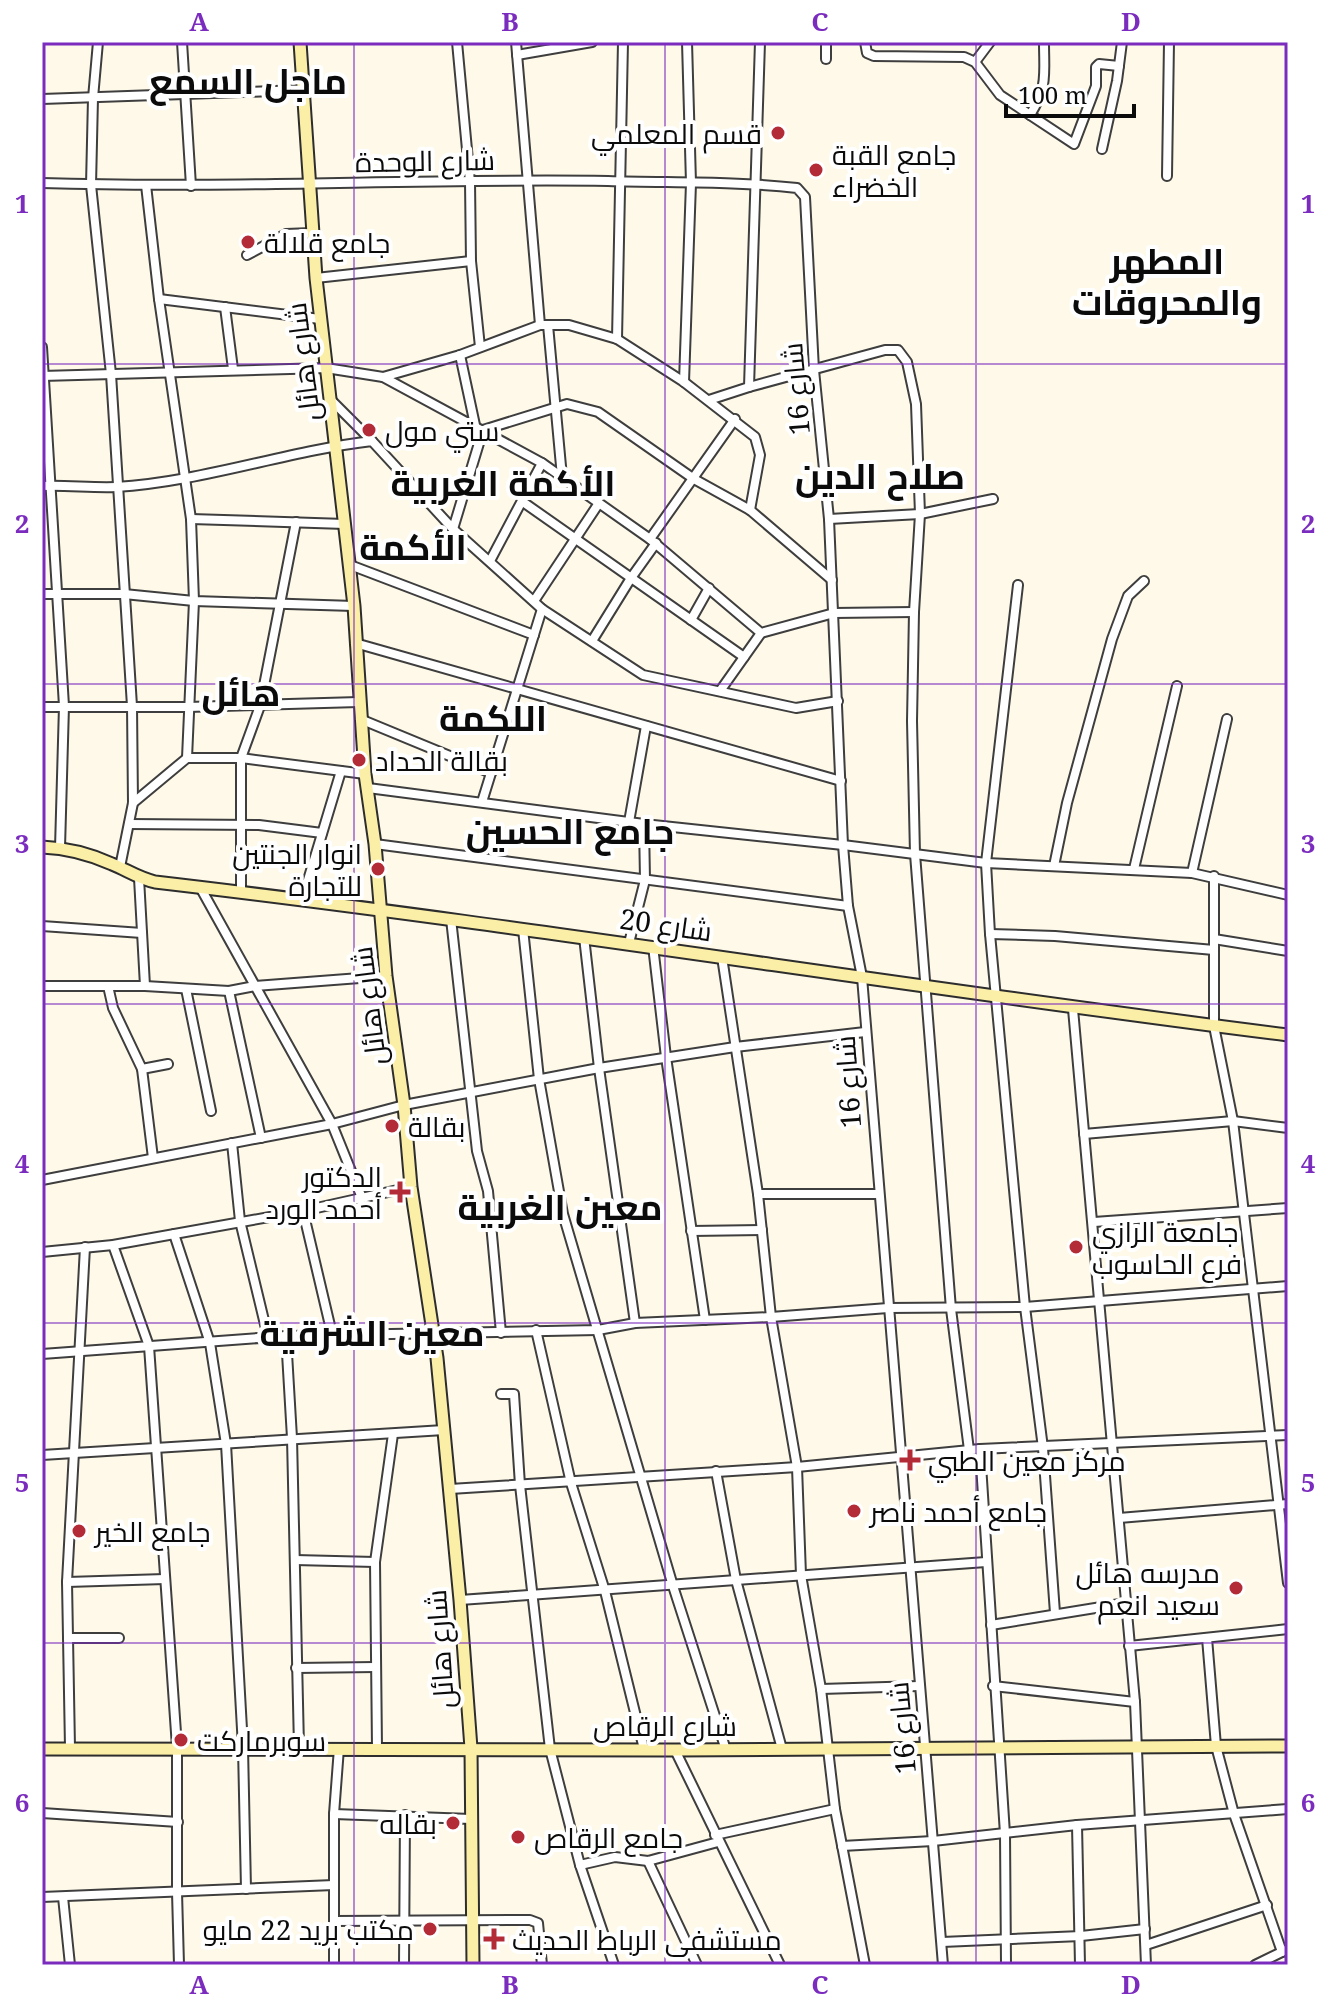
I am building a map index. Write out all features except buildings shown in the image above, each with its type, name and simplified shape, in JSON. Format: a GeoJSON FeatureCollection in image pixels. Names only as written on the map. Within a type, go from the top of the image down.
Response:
{"type":"FeatureCollection","features":[{"type":"Feature","properties":{"kind":"street"},"geometry":{"type":"LineString","coordinates":[[98,42],[91,185],[111,374],[132,706],[133,803],[120,867]]}},
{"type":"Feature","properties":{"kind":"street"},"geometry":{"type":"LineString","coordinates":[[182,42],[191,186]]}},
{"type":"Feature","properties":{"kind":"street","name":"شارع هائل"},"geometry":{"type":"LineString","coordinates":[[300,42],[312,233],[350,565],[365,774],[411,1187],[433,1331],[460,1600],[471,1748],[473,1965]]}},
{"type":"Feature","properties":{"kind":"street"},"geometry":{"type":"LineString","coordinates":[[457,42],[470,182],[471,261],[480,347]]}},
{"type":"Feature","properties":{"kind":"street"},"geometry":{"type":"LineString","coordinates":[[516,42],[528,180],[544,325],[557,408],[562,477]]}},
{"type":"Feature","properties":{"kind":"street"},"geometry":{"type":"LineString","coordinates":[[517,55],[592,42]]}},
{"type":"Feature","properties":{"kind":"street"},"geometry":{"type":"LineString","coordinates":[[617,339],[623,42]]}},
{"type":"Feature","properties":{"kind":"street"},"geometry":{"type":"LineString","coordinates":[[684,382],[691,183],[687,42]]}},
{"type":"Feature","properties":{"kind":"street"},"geometry":{"type":"LineString","coordinates":[[749,387],[760,42]]}},
{"type":"Feature","properties":{"kind":"street"},"geometry":{"type":"LineString","coordinates":[[826,42],[826,59]]}},
{"type":"Feature","properties":{"kind":"street"},"geometry":{"type":"LineString","coordinates":[[865,42],[867,53],[874,56],[953,56],[975,62],[1000,95],[1074,144],[1096,86],[1096,67],[1099,64],[1119,66]]}},
{"type":"Feature","properties":{"kind":"street"},"geometry":{"type":"LineString","coordinates":[[975,62],[990,42]]}},
{"type":"Feature","properties":{"kind":"street"},"geometry":{"type":"LineString","coordinates":[[1030,115],[1042,96],[1046,82],[1044,42]]}},
{"type":"Feature","properties":{"kind":"street"},"geometry":{"type":"LineString","coordinates":[[1102,149],[1122,42]]}},
{"type":"Feature","properties":{"kind":"street"},"geometry":{"type":"LineString","coordinates":[[1167,176],[1169,42]]}},
{"type":"Feature","properties":{"kind":"street"},"geometry":{"type":"LineString","coordinates":[[42,99],[302,90]]}},
{"type":"Feature","properties":{"kind":"street","name":"شارع الوحدة"},"geometry":{"type":"LineString","coordinates":[[42,183],[191,186],[528,180],[797,188],[805,197]]}},
{"type":"Feature","properties":{"kind":"street"},"geometry":{"type":"LineString","coordinates":[[146,185],[191,519],[194,601],[187,758]]}},
{"type":"Feature","properties":{"kind":"street","name":"شارع 16"},"geometry":{"type":"LineString","coordinates":[[805,197],[814,370],[829,519],[843,845],[848,906],[862,977],[943,1965]]}},
{"type":"Feature","properties":{"kind":"street"},"geometry":{"type":"LineString","coordinates":[[247,255],[286,234],[312,233]]}},
{"type":"Feature","properties":{"kind":"street"},"geometry":{"type":"LineString","coordinates":[[316,278],[471,261]]}},
{"type":"Feature","properties":{"kind":"street"},"geometry":{"type":"LineString","coordinates":[[159,299],[320,319]]}},
{"type":"Feature","properties":{"kind":"street"},"geometry":{"type":"LineString","coordinates":[[225,307],[233,369]]}},
{"type":"Feature","properties":{"kind":"street"},"geometry":{"type":"LineString","coordinates":[[383,377],[460,355],[544,325],[569,325],[617,339],[684,382],[755,437],[760,455],[750,510]]}},
{"type":"Feature","properties":{"kind":"street"},"geometry":{"type":"LineString","coordinates":[[42,347],[46,486],[58,594],[64,706],[60,848]]}},
{"type":"Feature","properties":{"kind":"street"},"geometry":{"type":"LineString","coordinates":[[709,400],[885,350],[898,350],[907,362],[916,404],[920,514],[912,721],[915,854],[951,1309],[969,1450]]}},
{"type":"Feature","properties":{"kind":"street"},"geometry":{"type":"LineString","coordinates":[[453,529],[479,428],[460,355]]}},
{"type":"Feature","properties":{"kind":"street"},"geometry":{"type":"LineString","coordinates":[[43,376],[326,368],[383,377],[542,463],[653,541],[761,633]]}},
{"type":"Feature","properties":{"kind":"street"},"geometry":{"type":"LineString","coordinates":[[329,398],[453,529],[542,609],[643,675],[796,708],[838,701]]}},
{"type":"Feature","properties":{"kind":"street"},"geometry":{"type":"LineString","coordinates":[[479,428],[567,404],[598,412],[694,479],[750,510],[832,580]]}},
{"type":"Feature","properties":{"kind":"street"},"geometry":{"type":"LineString","coordinates":[[592,641],[653,541],[735,419]]}},
{"type":"Feature","properties":{"kind":"street"},"geometry":{"type":"LineString","coordinates":[[46,486],[117,487],[185,477],[336,445],[372,441]]}},
{"type":"Feature","properties":{"kind":"street"},"geometry":{"type":"LineString","coordinates":[[490,561],[542,463]]}},
{"type":"Feature","properties":{"kind":"street"},"geometry":{"type":"LineString","coordinates":[[829,519],[920,514],[993,499]]}},
{"type":"Feature","properties":{"kind":"street"},"geometry":{"type":"LineString","coordinates":[[523,502],[744,657]]}},
{"type":"Feature","properties":{"kind":"street"},"geometry":{"type":"LineString","coordinates":[[534,601],[599,503]]}},
{"type":"Feature","properties":{"kind":"street"},"geometry":{"type":"LineString","coordinates":[[191,519],[345,524]]}},
{"type":"Feature","properties":{"kind":"street"},"geometry":{"type":"LineString","coordinates":[[241,892],[241,758],[260,706],[296,522]]}},
{"type":"Feature","properties":{"kind":"street"},"geometry":{"type":"LineString","coordinates":[[350,565],[534,635]]}},
{"type":"Feature","properties":{"kind":"street"},"geometry":{"type":"LineString","coordinates":[[1054,866],[1067,803],[1112,639],[1128,596],[1144,581]]}},
{"type":"Feature","properties":{"kind":"street"},"geometry":{"type":"LineString","coordinates":[[1018,585],[986,863],[1025,1307],[1043,1448],[1055,1613]]}},
{"type":"Feature","properties":{"kind":"street"},"geometry":{"type":"LineString","coordinates":[[691,620],[709,588]]}},
{"type":"Feature","properties":{"kind":"street"},"geometry":{"type":"LineString","coordinates":[[42,594],[124,594],[194,601],[354,606]]}},
{"type":"Feature","properties":{"kind":"street"},"geometry":{"type":"LineString","coordinates":[[482,802],[542,609]]}},
{"type":"Feature","properties":{"kind":"street"},"geometry":{"type":"LineString","coordinates":[[720,691],[761,633],[834,613],[914,612]]}},
{"type":"Feature","properties":{"kind":"street"},"geometry":{"type":"LineString","coordinates":[[355,643],[841,781]]}},
{"type":"Feature","properties":{"kind":"street"},"geometry":{"type":"LineString","coordinates":[[1134,869],[1177,686]]}},
{"type":"Feature","properties":{"kind":"street"},"geometry":{"type":"LineString","coordinates":[[42,707],[260,706],[359,702]]}},
{"type":"Feature","properties":{"kind":"street"},"geometry":{"type":"LineString","coordinates":[[360,719],[491,773]]}},
{"type":"Feature","properties":{"kind":"street"},"geometry":{"type":"LineString","coordinates":[[1192,873],[1227,719]]}},
{"type":"Feature","properties":{"kind":"street"},"geometry":{"type":"LineString","coordinates":[[629,822],[646,726]]}},
{"type":"Feature","properties":{"kind":"street"},"geometry":{"type":"LineString","coordinates":[[133,803],[187,758],[241,758],[365,774]]}},
{"type":"Feature","properties":{"kind":"street"},"geometry":{"type":"LineString","coordinates":[[302,900],[341,771]]}},
{"type":"Feature","properties":{"kind":"street"},"geometry":{"type":"LineString","coordinates":[[368,788],[644,824],[986,863],[1192,873],[1288,895]]}},
{"type":"Feature","properties":{"kind":"street"},"geometry":{"type":"LineString","coordinates":[[129,824],[259,825],[322,833]]}},
{"type":"Feature","properties":{"kind":"street"},"geometry":{"type":"LineString","coordinates":[[629,943],[645,880],[644,824]]}},
{"type":"Feature","properties":{"kind":"street"},"geometry":{"type":"LineString","coordinates":[[375,844],[848,906]]}},
{"type":"Feature","properties":{"kind":"street","name":"شارع 20"},"geometry":{"type":"LineString","coordinates":[[42,847],[60,848],[120,867],[139,878],[653,946],[1073,1009],[1288,1035]]}},
{"type":"Feature","properties":{"kind":"street"},"geometry":{"type":"LineString","coordinates":[[1214,876],[1214,1026],[1233,1121],[1269,1437],[1284,1504],[1288,1583]]}},
{"type":"Feature","properties":{"kind":"street"},"geometry":{"type":"LineString","coordinates":[[139,878],[145,986]]}},
{"type":"Feature","properties":{"kind":"street"},"geometry":{"type":"LineString","coordinates":[[200,887],[332,1124],[362,1198]]}},
{"type":"Feature","properties":{"kind":"street"},"geometry":{"type":"LineString","coordinates":[[451,919],[477,1151],[488,1191],[501,1333]]}},
{"type":"Feature","properties":{"kind":"street"},"geometry":{"type":"LineString","coordinates":[[42,926],[142,933]]}},
{"type":"Feature","properties":{"kind":"street"},"geometry":{"type":"LineString","coordinates":[[523,929],[539,1079],[563,1214],[673,1586],[726,1750]]}},
{"type":"Feature","properties":{"kind":"street"},"geometry":{"type":"LineString","coordinates":[[990,934],[1055,936],[1214,950]]}},
{"type":"Feature","properties":{"kind":"street"},"geometry":{"type":"LineString","coordinates":[[584,937],[635,1323]]}},
{"type":"Feature","properties":{"kind":"street"},"geometry":{"type":"LineString","coordinates":[[1214,939],[1288,951]]}},
{"type":"Feature","properties":{"kind":"street"},"geometry":{"type":"LineString","coordinates":[[653,946],[666,1057],[705,1320]]}},
{"type":"Feature","properties":{"kind":"street"},"geometry":{"type":"LineString","coordinates":[[722,957],[758,1194],[771,1317],[797,1467],[801,1575],[821,1689],[835,1809],[865,1965]]}},
{"type":"Feature","properties":{"kind":"street"},"geometry":{"type":"LineString","coordinates":[[42,986],[145,986],[229,991],[255,986],[386,976]]}},
{"type":"Feature","properties":{"kind":"street"},"geometry":{"type":"LineString","coordinates":[[108,986],[113,1008],[142,1069],[153,1158]]}},
{"type":"Feature","properties":{"kind":"street"},"geometry":{"type":"LineString","coordinates":[[186,989],[211,1111]]}},
{"type":"Feature","properties":{"kind":"street"},"geometry":{"type":"LineString","coordinates":[[229,991],[261,1138]]}},
{"type":"Feature","properties":{"kind":"street"},"geometry":{"type":"LineString","coordinates":[[1073,1009],[1135,1702],[1146,1965]]}},
{"type":"Feature","properties":{"kind":"street"},"geometry":{"type":"LineString","coordinates":[[42,1180],[599,1068],[735,1047],[865,1032]]}},
{"type":"Feature","properties":{"kind":"street"},"geometry":{"type":"LineString","coordinates":[[142,1069],[168,1064]]}},
{"type":"Feature","properties":{"kind":"street"},"geometry":{"type":"LineString","coordinates":[[1084,1134],[1233,1121],[1288,1128]]}},
{"type":"Feature","properties":{"kind":"street"},"geometry":{"type":"LineString","coordinates":[[232,1143],[240,1221],[268,1337]]}},
{"type":"Feature","properties":{"kind":"street"},"geometry":{"type":"LineString","coordinates":[[42,1252],[113,1245],[303,1211],[411,1187]]}},
{"type":"Feature","properties":{"kind":"street"},"geometry":{"type":"LineString","coordinates":[[758,1194],[878,1194]]}},
{"type":"Feature","properties":{"kind":"street"},"geometry":{"type":"LineString","coordinates":[[1094,1222],[1288,1208]]}},
{"type":"Feature","properties":{"kind":"street"},"geometry":{"type":"LineString","coordinates":[[303,1211],[332,1334]]}},
{"type":"Feature","properties":{"kind":"street"},"geometry":{"type":"LineString","coordinates":[[691,1231],[762,1230]]}},
{"type":"Feature","properties":{"kind":"street"},"geometry":{"type":"LineString","coordinates":[[174,1234],[210,1343],[226,1444],[243,1747],[246,1889]]}},
{"type":"Feature","properties":{"kind":"street"},"geometry":{"type":"LineString","coordinates":[[113,1245],[149,1346],[177,1747],[179,1965]]}},
{"type":"Feature","properties":{"kind":"street"},"geometry":{"type":"LineString","coordinates":[[70,1748],[67,1582],[85,1247]]}},
{"type":"Feature","properties":{"kind":"street"},"geometry":{"type":"LineString","coordinates":[[42,1354],[286,1336],[598,1330],[635,1323],[888,1308],[1025,1307],[1288,1286]]}},
{"type":"Feature","properties":{"kind":"street"},"geometry":{"type":"LineString","coordinates":[[536,1330],[571,1483],[605,1591],[644,1749]]}},
{"type":"Feature","properties":{"kind":"street"},"geometry":{"type":"LineString","coordinates":[[286,1336],[292,1438],[299,1747]]}},
{"type":"Feature","properties":{"kind":"street"},"geometry":{"type":"LineString","coordinates":[[501,1394],[514,1394],[531,1595],[550,1749],[580,1865],[614,1965]]}},
{"type":"Feature","properties":{"kind":"street"},"geometry":{"type":"LineString","coordinates":[[42,1455],[444,1430]]}},
{"type":"Feature","properties":{"kind":"street"},"geometry":{"type":"LineString","coordinates":[[377,1748],[375,1562],[393,1434]]}},
{"type":"Feature","properties":{"kind":"street"},"geometry":{"type":"LineString","coordinates":[[450,1489],[797,1467],[980,1449],[1288,1435]]}},
{"type":"Feature","properties":{"kind":"street"},"geometry":{"type":"LineString","coordinates":[[980,1449],[1005,1834],[1006,1965]]}},
{"type":"Feature","properties":{"kind":"street"},"geometry":{"type":"LineString","coordinates":[[716,1471],[736,1580],[782,1749]]}},
{"type":"Feature","properties":{"kind":"street"},"geometry":{"type":"LineString","coordinates":[[1119,1518],[1284,1504]]}},
{"type":"Feature","properties":{"kind":"street"},"geometry":{"type":"LineString","coordinates":[[295,1560],[375,1562]]}},
{"type":"Feature","properties":{"kind":"street"},"geometry":{"type":"LineString","coordinates":[[460,1600],[986,1562]]}},
{"type":"Feature","properties":{"kind":"street"},"geometry":{"type":"LineString","coordinates":[[67,1582],[165,1579]]}},
{"type":"Feature","properties":{"kind":"street"},"geometry":{"type":"LineString","coordinates":[[991,1625],[1126,1603]]}},
{"type":"Feature","properties":{"kind":"street"},"geometry":{"type":"LineString","coordinates":[[1129,1646],[1288,1629]]}},
{"type":"Feature","properties":{"kind":"street"},"geometry":{"type":"LineString","coordinates":[[68,1638],[119,1638]]}},
{"type":"Feature","properties":{"kind":"street"},"geometry":{"type":"LineString","coordinates":[[1207,1638],[1216,1746],[1234,1814],[1285,1950],[1255,1965]]}},
{"type":"Feature","properties":{"kind":"street"},"geometry":{"type":"LineString","coordinates":[[296,1668],[376,1667]]}},
{"type":"Feature","properties":{"kind":"street"},"geometry":{"type":"LineString","coordinates":[[821,1689],[919,1686]]}},
{"type":"Feature","properties":{"kind":"street"},"geometry":{"type":"LineString","coordinates":[[993,1686],[1135,1702]]}},
{"type":"Feature","properties":{"kind":"street","name":"شارع الرقاص"},"geometry":{"type":"LineString","coordinates":[[42,1749],[726,1750],[1288,1746]]}},
{"type":"Feature","properties":{"kind":"street"},"geometry":{"type":"LineString","coordinates":[[334,1965],[334,1814],[339,1748]]}},
{"type":"Feature","properties":{"kind":"street"},"geometry":{"type":"LineString","coordinates":[[675,1750],[780,1965]]}},
{"type":"Feature","properties":{"kind":"street"},"geometry":{"type":"LineString","coordinates":[[580,1865],[615,1857],[648,1861],[717,1838],[835,1809]]}},
{"type":"Feature","properties":{"kind":"street"},"geometry":{"type":"LineString","coordinates":[[842,1846],[933,1841],[1077,1825],[1288,1809]]}},
{"type":"Feature","properties":{"kind":"street"},"geometry":{"type":"LineString","coordinates":[[42,1813],[178,1822]]}},
{"type":"Feature","properties":{"kind":"street"},"geometry":{"type":"LineString","coordinates":[[334,1814],[471,1819]]}},
{"type":"Feature","properties":{"kind":"street"},"geometry":{"type":"LineString","coordinates":[[404,1965],[405,1815]]}},
{"type":"Feature","properties":{"kind":"street"},"geometry":{"type":"LineString","coordinates":[[1077,1825],[1080,1965]]}},
{"type":"Feature","properties":{"kind":"street"},"geometry":{"type":"LineString","coordinates":[[648,1861],[697,1965]]}},
{"type":"Feature","properties":{"kind":"street"},"geometry":{"type":"LineString","coordinates":[[42,1897],[334,1885]]}},
{"type":"Feature","properties":{"kind":"street"},"geometry":{"type":"LineString","coordinates":[[63,1897],[70,1965]]}},
{"type":"Feature","properties":{"kind":"street"},"geometry":{"type":"LineString","coordinates":[[1146,1945],[1267,1905]]}},
{"type":"Feature","properties":{"kind":"street"},"geometry":{"type":"LineString","coordinates":[[334,1921],[530,1920],[538,1923],[542,1965]]}},
{"type":"Feature","properties":{"kind":"street"},"geometry":{"type":"LineString","coordinates":[[942,1942],[1081,1936],[1145,1929]]}},
{"type":"Feature","properties":{"kind":"place","name":"قسم المعلمي"},"geometry":{"type":"Point","coordinates":[778,133]}},
{"type":"Feature","properties":{"kind":"place","name":"جامع القبة الخضراء"},"geometry":{"type":"Point","coordinates":[816,170]}},
{"type":"Feature","properties":{"kind":"place","name":"جامع قلالة"},"geometry":{"type":"Point","coordinates":[248,242]}},
{"type":"Feature","properties":{"kind":"place","name":"ستي مول"},"geometry":{"type":"Point","coordinates":[369,430]}},
{"type":"Feature","properties":{"kind":"place","name":"بقالة الحداد"},"geometry":{"type":"Point","coordinates":[359,760]}},
{"type":"Feature","properties":{"kind":"place","name":"انوار الجنتين للتجارة"},"geometry":{"type":"Point","coordinates":[378,869]}},
{"type":"Feature","properties":{"kind":"place","name":"بقالة"},"geometry":{"type":"Point","coordinates":[392,1126]}},
{"type":"Feature","properties":{"kind":"place","name":"الدكتور أحمد الورد"},"geometry":{"type":"Point","coordinates":[400,1192]}},
{"type":"Feature","properties":{"kind":"place","name":"جامعة الرازي فرع الحاسوب"},"geometry":{"type":"Point","coordinates":[1076,1247]}},
{"type":"Feature","properties":{"kind":"place","name":"مركز معين الطبي"},"geometry":{"type":"Point","coordinates":[910,1460]}},
{"type":"Feature","properties":{"kind":"place","name":"جامع أحمد ناصر"},"geometry":{"type":"Point","coordinates":[854,1511]}},
{"type":"Feature","properties":{"kind":"place","name":"جامع الخير"},"geometry":{"type":"Point","coordinates":[79,1531]}},
{"type":"Feature","properties":{"kind":"place","name":"مدرسه هائل سعيد انعم"},"geometry":{"type":"Point","coordinates":[1236,1588]}},
{"type":"Feature","properties":{"kind":"place","name":"سوبرماركت"},"geometry":{"type":"Point","coordinates":[181,1740]}},
{"type":"Feature","properties":{"kind":"place","name":"بقاله"},"geometry":{"type":"Point","coordinates":[453,1823]}},
{"type":"Feature","properties":{"kind":"place","name":"جامع الرقاص"},"geometry":{"type":"Point","coordinates":[518,1837]}},
{"type":"Feature","properties":{"kind":"place","name":"مكتب بريد 22 مايو"},"geometry":{"type":"Point","coordinates":[430,1929]}},
{"type":"Feature","properties":{"kind":"place","name":"مستشفى الرباط الحديث"},"geometry":{"type":"Point","coordinates":[494,1939]}},
{"type":"Feature","properties":{"kind":"district","name":"ماجل السمع"},"geometry":{"type":"Point","coordinates":[248,80]}},
{"type":"Feature","properties":{"kind":"district","name":"المطهر والمحروقات"},"geometry":{"type":"Point","coordinates":[1167,280]}},
{"type":"Feature","properties":{"kind":"district","name":"صلاح الدين"},"geometry":{"type":"Point","coordinates":[880,475]}},
{"type":"Feature","properties":{"kind":"district","name":"الأكمة الغربية"},"geometry":{"type":"Point","coordinates":[503,482]}},
{"type":"Feature","properties":{"kind":"district","name":"الأكمة"},"geometry":{"type":"Point","coordinates":[413,546]}},
{"type":"Feature","properties":{"kind":"district","name":"هائل"},"geometry":{"type":"Point","coordinates":[241,692]}},
{"type":"Feature","properties":{"kind":"district","name":"اللكمة"},"geometry":{"type":"Point","coordinates":[493,717]}},
{"type":"Feature","properties":{"kind":"district","name":"جامع الحسين"},"geometry":{"type":"Point","coordinates":[570,830]}},
{"type":"Feature","properties":{"kind":"district","name":"معين الغربية"},"geometry":{"type":"Point","coordinates":[560,1206]}},
{"type":"Feature","properties":{"kind":"district","name":"معين الشرقية"},"geometry":{"type":"Point","coordinates":[372,1332]}}]}
